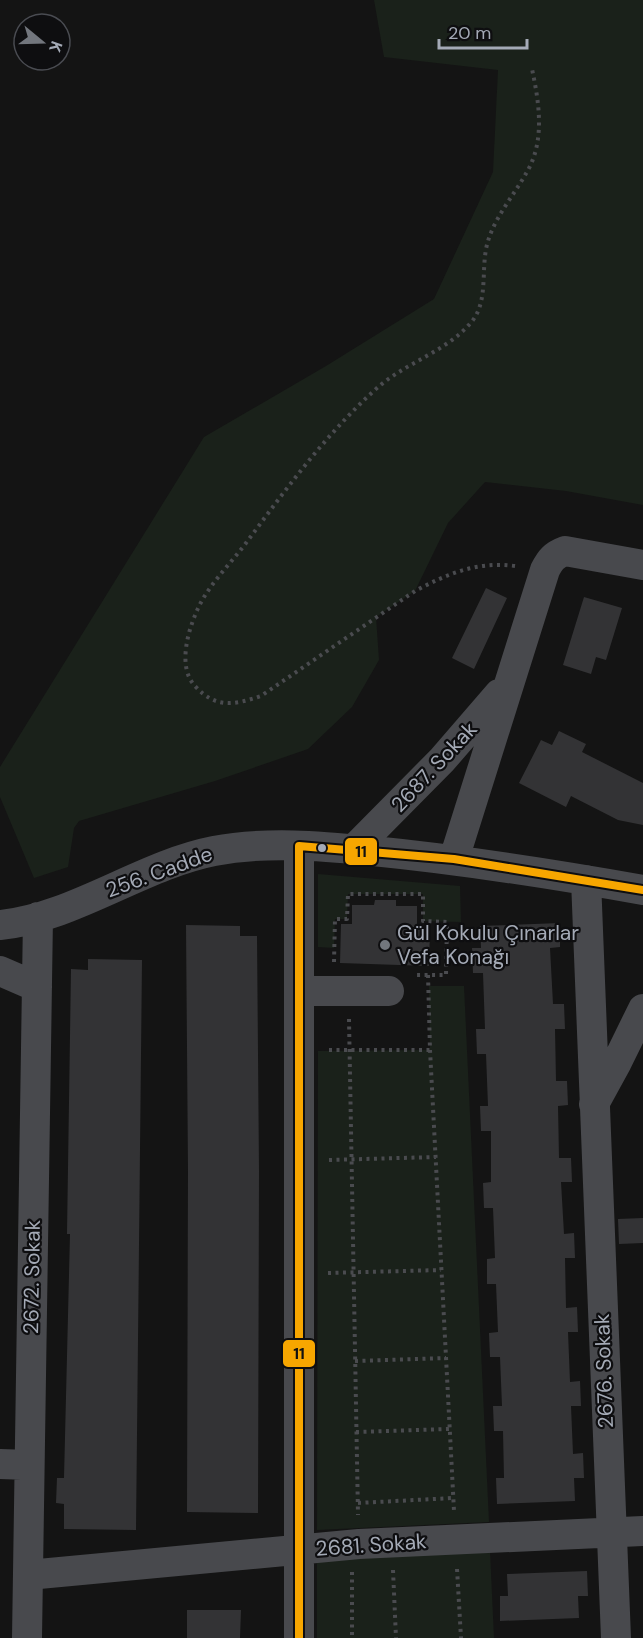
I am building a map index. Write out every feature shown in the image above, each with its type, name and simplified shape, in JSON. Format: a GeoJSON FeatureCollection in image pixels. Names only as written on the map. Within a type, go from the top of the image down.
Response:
{"type":"FeatureCollection","features":[{"type":"Feature","properties":{"kind":"street"},"geometry":{"type":"LineString","coordinates":[[545,570],[556,554],[565,551],[643,565]]}},
{"type":"Feature","properties":{"kind":"street","name":"2687. Sokak"},"geometry":{"type":"LineString","coordinates":[[454,859],[545,570]]}},
{"type":"Feature","properties":{"kind":"street","name":"2687. Sokak"},"geometry":{"type":"LineString","coordinates":[[354,849],[442,760],[510,680]]}},
{"type":"Feature","properties":{"kind":"street","name":"256. Cadde"},"geometry":{"type":"LineString","coordinates":[[0,925],[38,917],[78,903],[153,870],[212,851],[265,845],[354,849],[454,859],[643,890]]}},
{"type":"Feature","properties":{"kind":"street"},"geometry":{"type":"LineString","coordinates":[[299,846],[299,1638]]}},
{"type":"Feature","properties":{"kind":"street","name":"2676. Sokak"},"geometry":{"type":"LineString","coordinates":[[586,880],[615,1638]]}},
{"type":"Feature","properties":{"kind":"street","name":"2672. Sokak"},"geometry":{"type":"LineString","coordinates":[[27,1638],[38,917]]}},
{"type":"Feature","properties":{"kind":"street"},"geometry":{"type":"LineString","coordinates":[[0,970],[37,987]]}},
{"type":"Feature","properties":{"kind":"street"},"geometry":{"type":"LineString","coordinates":[[299,991],[388,991]]}},
{"type":"Feature","properties":{"kind":"street","name":"2676. Sokak"},"geometry":{"type":"LineString","coordinates":[[594,1104],[642,1013]]}},
{"type":"Feature","properties":{"kind":"street"},"geometry":{"type":"LineString","coordinates":[[0,1464],[29,1465]]}},
{"type":"Feature","properties":{"kind":"street","name":"2681. Sokak"},"geometry":{"type":"LineString","coordinates":[[28,1575],[299,1549],[355,1532],[392,1542],[643,1531]]}},
{"type":"Feature","properties":{"kind":"path"},"geometry":{"type":"LineString","coordinates":[[532,69],[539,102],[539,129],[534,156],[529,169],[494,223],[487,244],[480,305],[473,319],[459,335],[399,370],[377,388],[301,469],[209,587],[190,630],[186,649],[187,668],[192,682],[204,696],[214,702],[227,704],[242,702],[261,696],[274,688],[376,617],[435,580],[484,564],[545,570]]}},
{"type":"Feature","properties":{"kind":"path"},"geometry":{"type":"LineString","coordinates":[[386,886],[386,894]]}},
{"type":"Feature","properties":{"kind":"path"},"geometry":{"type":"LineString","coordinates":[[352,1638],[358,1503],[349,1050],[335,919],[347,919],[348,894],[423,894],[423,921],[447,922],[446,975],[408,975],[388,991]]}},
{"type":"Feature","properties":{"kind":"path"},"geometry":{"type":"LineString","coordinates":[[428,975],[460,1638]]}},
{"type":"Feature","properties":{"kind":"path"},"geometry":{"type":"LineString","coordinates":[[318,1051],[430,1050]]}},
{"type":"Feature","properties":{"kind":"path"},"geometry":{"type":"LineString","coordinates":[[318,1160],[436,1156]]}},
{"type":"Feature","properties":{"kind":"path"},"geometry":{"type":"LineString","coordinates":[[326,1274],[441,1270]]}},
{"type":"Feature","properties":{"kind":"path"},"geometry":{"type":"LineString","coordinates":[[355,1361],[446,1358]]}},
{"type":"Feature","properties":{"kind":"path"},"geometry":{"type":"LineString","coordinates":[[356,1432],[449,1429]]}},
{"type":"Feature","properties":{"kind":"path"},"geometry":{"type":"LineString","coordinates":[[358,1503],[453,1498]]}},
{"type":"Feature","properties":{"kind":"path"},"geometry":{"type":"LineString","coordinates":[[392,1542],[396,1638]]}},
{"type":"Feature","properties":{"kind":"shaded area"},"geometry":{"type":"Polygon","coordinates":[[[374,0],[643,0],[643,505],[566,491],[485,482],[448,523],[415,591],[376,617],[379,660],[352,707],[308,749],[215,781],[79,821],[74,828],[68,867],[34,878],[0,797],[0,767],[204,437],[326,366],[434,299],[493,172],[498,70],[384,57],[374,0]]]}},
{"type":"Feature","properties":{"kind":"shaded area"},"geometry":{"type":"Polygon","coordinates":[[[318,874],[460,886],[461,922],[423,921],[423,894],[348,894],[347,919],[335,919],[334,948],[318,947],[318,874]]]}},
{"type":"Feature","properties":{"kind":"shaded area"},"geometry":{"type":"Polygon","coordinates":[[[429,986],[464,986],[489,1522],[317,1530],[318,1051],[430,1050],[429,986]]]}},
{"type":"Feature","properties":{"kind":"shaded area"},"geometry":{"type":"Polygon","coordinates":[[[490,1551],[494,1638],[317,1638],[317,1561],[490,1551]]]}},
{"type":"Feature","properties":{"kind":"building"},"geometry":{"type":"Polygon","coordinates":[[[486,588],[507,598],[474,669],[452,658],[486,588]]]}},
{"type":"Feature","properties":{"kind":"building"},"geometry":{"type":"Polygon","coordinates":[[[584,597],[622,608],[606,660],[596,657],[591,674],[563,665],[584,597]]]}},
{"type":"Feature","properties":{"kind":"building"},"geometry":{"type":"Polygon","coordinates":[[[559,731],[586,744],[582,752],[643,783],[643,825],[618,820],[571,796],[566,807],[519,783],[541,740],[552,745],[559,731]]]}},
{"type":"Feature","properties":{"kind":"building","name":"Gül Kokulu Çınarlar Vefa Konağı"},"geometry":{"type":"Polygon","coordinates":[[[375,900],[396,900],[396,906],[417,906],[417,927],[430,928],[429,966],[340,963],[341,924],[352,924],[352,905],[374,905],[375,900]]]}},
{"type":"Feature","properties":{"kind":"building"},"geometry":{"type":"Polygon","coordinates":[[[560,923],[560,947],[550,948],[553,1004],[564,1004],[565,1029],[555,1029],[556,1081],[567,1081],[568,1105],[558,1106],[559,1158],[571,1158],[572,1182],[561,1182],[564,1234],[574,1233],[575,1258],[565,1258],[566,1308],[577,1307],[578,1332],[568,1332],[570,1382],[580,1381],[581,1406],[571,1406],[573,1454],[583,1453],[584,1478],[574,1478],[575,1501],[497,1504],[496,1478],[504,1478],[503,1431],[494,1431],[493,1406],[502,1406],[500,1357],[490,1357],[489,1333],[498,1332],[496,1284],[487,1284],[487,1259],[495,1258],[493,1208],[484,1208],[483,1183],[491,1182],[491,1131],[481,1131],[480,1106],[488,1106],[486,1054],[477,1054],[476,1029],[485,1029],[483,973],[473,973],[472,948],[481,948],[480,926],[560,923]]]}},
{"type":"Feature","properties":{"kind":"building"},"geometry":{"type":"Polygon","coordinates":[[[186,925],[240,926],[240,936],[257,936],[258,1513],[187,1512],[186,925]]]}},
{"type":"Feature","properties":{"kind":"building"},"geometry":{"type":"Polygon","coordinates":[[[88,959],[142,960],[136,1530],[64,1529],[64,1504],[56,1503],[57,1478],[64,1478],[70,1234],[67,1234],[71,969],[88,970],[88,959]]]}},
{"type":"Feature","properties":{"kind":"building"},"geometry":{"type":"Polygon","coordinates":[[[643,1218],[643,1243],[619,1244],[618,1219],[643,1218]]]}},
{"type":"Feature","properties":{"kind":"building"},"geometry":{"type":"Polygon","coordinates":[[[587,1571],[588,1596],[578,1596],[579,1618],[500,1621],[500,1596],[508,1596],[507,1574],[587,1571]]]}},
{"type":"Feature","properties":{"kind":"building"},"geometry":{"type":"Polygon","coordinates":[[[187,1610],[241,1610],[240,1638],[187,1638],[187,1610]]]}},
{"type":"Feature","properties":{"kind":"transit line","name":"11"},"geometry":{"type":"LineString","coordinates":[[299,1638],[299,846],[454,859],[643,890]]}},
{"type":"Feature","properties":{"kind":"place","name":"Gül Kokulu Çınarlar Vefa Konağı"},"geometry":{"type":"Point","coordinates":[385,945]}}]}
